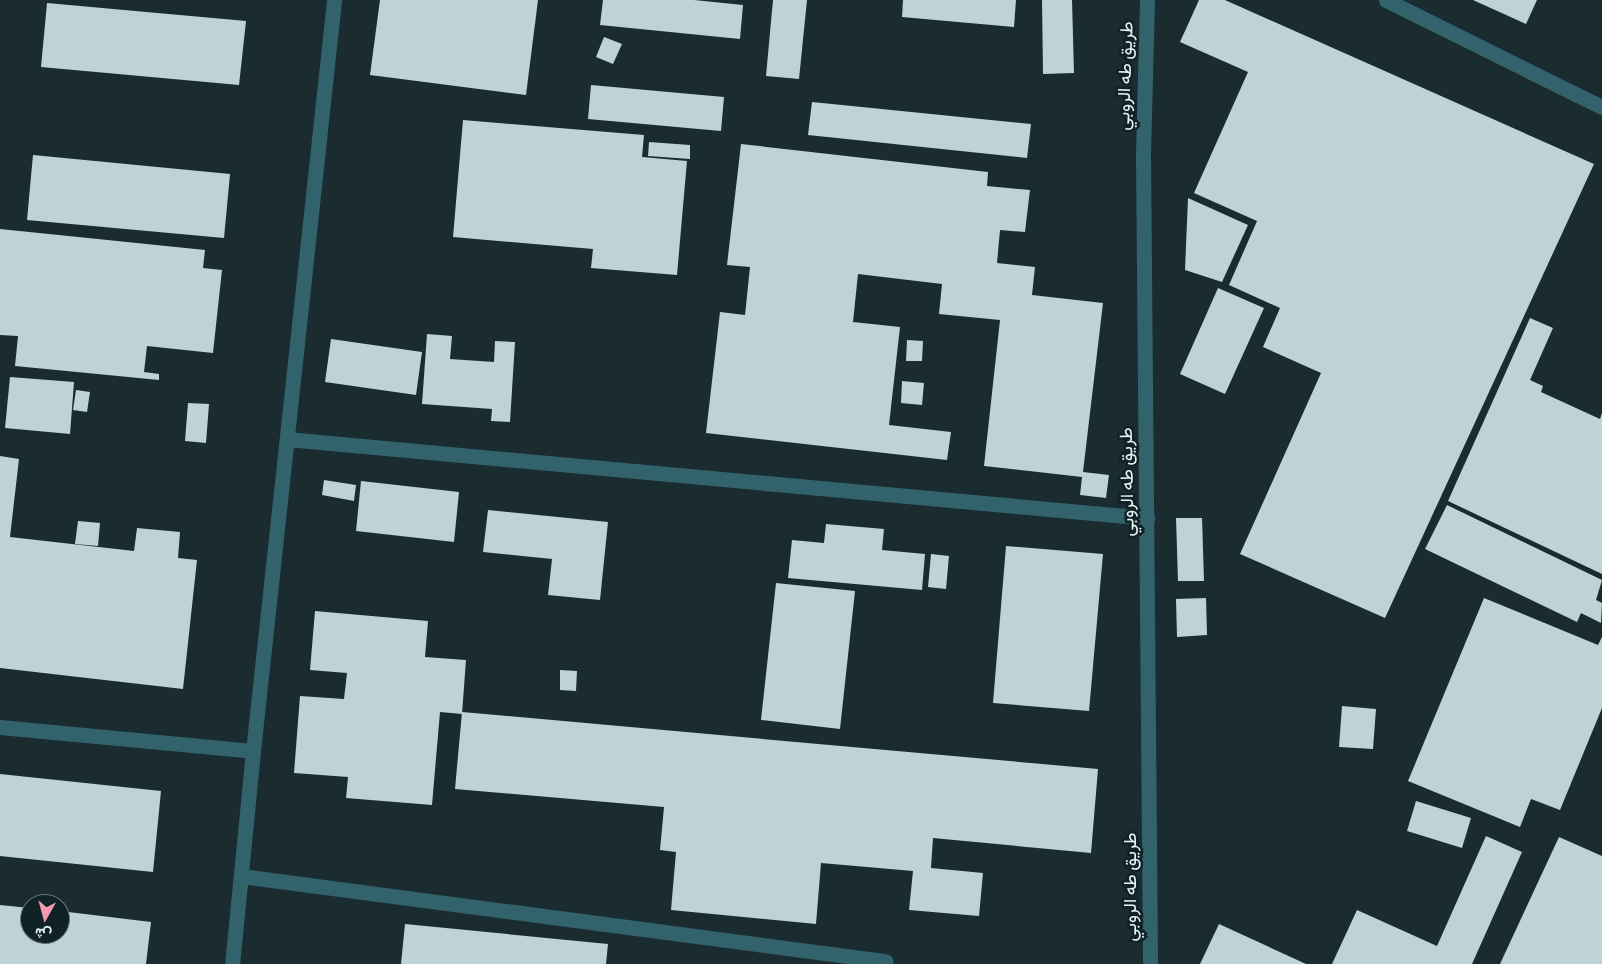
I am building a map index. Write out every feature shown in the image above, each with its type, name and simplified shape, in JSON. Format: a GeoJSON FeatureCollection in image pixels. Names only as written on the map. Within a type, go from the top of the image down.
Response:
{"type":"FeatureCollection","features":[{"type":"Feature","properties":{"kind":"street"},"geometry":{"type":"LineString","coordinates":[[232,964],[334,0]]}},
{"type":"Feature","properties":{"kind":"street","name":"طريق طه الروبي"},"geometry":{"type":"LineString","coordinates":[[1147,0],[1143,155],[1148,518],[1150,964]]}},
{"type":"Feature","properties":{"kind":"street"},"geometry":{"type":"LineString","coordinates":[[1386,0],[1602,107]]}},
{"type":"Feature","properties":{"kind":"street"},"geometry":{"type":"LineString","coordinates":[[287,439],[1148,518]]}},
{"type":"Feature","properties":{"kind":"street"},"geometry":{"type":"LineString","coordinates":[[0,727],[253,752]]}},
{"type":"Feature","properties":{"kind":"street"},"geometry":{"type":"LineString","coordinates":[[241,876],[885,961]]}},
{"type":"Feature","properties":{"kind":"building"},"geometry":{"type":"Polygon","coordinates":[[[380,0],[538,0],[526,95],[370,75],[380,0]]]}},
{"type":"Feature","properties":{"kind":"building"},"geometry":{"type":"Polygon","coordinates":[[[603,0],[694,0],[743,5],[740,39],[600,25],[603,0]]]}},
{"type":"Feature","properties":{"kind":"building"},"geometry":{"type":"Polygon","coordinates":[[[773,0],[807,0],[799,79],[766,76],[773,0]]]}},
{"type":"Feature","properties":{"kind":"building"},"geometry":{"type":"Polygon","coordinates":[[[903,0],[1016,0],[1014,27],[902,17],[903,0]]]}},
{"type":"Feature","properties":{"kind":"building"},"geometry":{"type":"Polygon","coordinates":[[[1042,0],[1072,0],[1074,73],[1043,74],[1042,0]]]}},
{"type":"Feature","properties":{"kind":"building"},"geometry":{"type":"Polygon","coordinates":[[[1199,0],[1225,0],[1594,164],[1385,618],[1240,554],[1321,373],[1263,347],[1280,308],[1229,285],[1257,221],[1194,193],[1248,72],[1180,42],[1199,0]]]}},
{"type":"Feature","properties":{"kind":"building"},"geometry":{"type":"Polygon","coordinates":[[[1473,0],[1537,0],[1526,24],[1473,0]]]}},
{"type":"Feature","properties":{"kind":"building"},"geometry":{"type":"Polygon","coordinates":[[[47,3],[246,21],[239,85],[41,67],[47,3]]]}},
{"type":"Feature","properties":{"kind":"building"},"geometry":{"type":"Polygon","coordinates":[[[604,37],[622,44],[613,64],[596,57],[604,37]]]}},
{"type":"Feature","properties":{"kind":"building"},"geometry":{"type":"Polygon","coordinates":[[[591,85],[724,97],[721,131],[588,119],[591,85]]]}},
{"type":"Feature","properties":{"kind":"building"},"geometry":{"type":"Polygon","coordinates":[[[812,102],[1031,124],[1027,158],[808,135],[812,102]]]}},
{"type":"Feature","properties":{"kind":"building"},"geometry":{"type":"Polygon","coordinates":[[[463,120],[644,135],[642,157],[687,161],[677,275],[591,268],[593,249],[453,237],[463,120]]]}},
{"type":"Feature","properties":{"kind":"building"},"geometry":{"type":"Polygon","coordinates":[[[649,142],[690,145],[690,159],[648,156],[649,142]]]}},
{"type":"Feature","properties":{"kind":"building"},"geometry":{"type":"Polygon","coordinates":[[[741,144],[988,172],[987,186],[1030,190],[1025,232],[1000,230],[997,263],[1035,267],[1032,295],[1103,303],[1083,472],[1109,475],[1106,498],[1080,495],[1082,477],[984,466],[1000,320],[939,314],[942,284],[858,274],[853,322],[900,327],[889,425],[951,432],[947,460],[706,433],[720,312],[745,315],[750,267],[727,265],[741,144]]]}},
{"type":"Feature","properties":{"kind":"building"},"geometry":{"type":"Polygon","coordinates":[[[33,155],[230,174],[224,238],[27,220],[33,155]]]}},
{"type":"Feature","properties":{"kind":"building"},"geometry":{"type":"Polygon","coordinates":[[[1188,198],[1248,225],[1222,282],[1185,270],[1188,198]]]}},
{"type":"Feature","properties":{"kind":"building"},"geometry":{"type":"Polygon","coordinates":[[[0,229],[205,250],[203,268],[222,270],[213,353],[147,346],[144,372],[159,374],[159,380],[15,366],[18,336],[0,335],[0,229]]]}},
{"type":"Feature","properties":{"kind":"building"},"geometry":{"type":"Polygon","coordinates":[[[1218,288],[1264,308],[1225,394],[1180,374],[1218,288]]]}},
{"type":"Feature","properties":{"kind":"building"},"geometry":{"type":"Polygon","coordinates":[[[1530,318],[1553,328],[1530,380],[1543,386],[1541,392],[1600,419],[1602,413],[1602,574],[1448,501],[1530,318]]]}},
{"type":"Feature","properties":{"kind":"building"},"geometry":{"type":"Polygon","coordinates":[[[427,334],[452,336],[450,359],[494,362],[495,341],[515,342],[510,422],[491,421],[492,409],[422,404],[427,334]]]}},
{"type":"Feature","properties":{"kind":"building"},"geometry":{"type":"Polygon","coordinates":[[[331,339],[422,352],[416,395],[325,382],[331,339]]]}},
{"type":"Feature","properties":{"kind":"building"},"geometry":{"type":"Polygon","coordinates":[[[907,340],[923,341],[922,361],[906,361],[907,340]]]}},
{"type":"Feature","properties":{"kind":"building"},"geometry":{"type":"Polygon","coordinates":[[[10,377],[74,382],[70,434],[5,428],[10,377]]]}},
{"type":"Feature","properties":{"kind":"building"},"geometry":{"type":"Polygon","coordinates":[[[902,381],[924,383],[922,405],[901,403],[902,381]]]}},
{"type":"Feature","properties":{"kind":"building"},"geometry":{"type":"Polygon","coordinates":[[[76,390],[90,392],[87,412],[73,410],[76,390]]]}},
{"type":"Feature","properties":{"kind":"building"},"geometry":{"type":"Polygon","coordinates":[[[188,403],[209,404],[206,443],[185,441],[188,403]]]}},
{"type":"Feature","properties":{"kind":"building"},"geometry":{"type":"Polygon","coordinates":[[[0,456],[19,459],[10,537],[134,551],[137,528],[180,532],[178,558],[197,560],[183,689],[0,668],[0,456]]]}},
{"type":"Feature","properties":{"kind":"building"},"geometry":{"type":"Polygon","coordinates":[[[324,480],[356,485],[354,501],[322,495],[324,480]]]}},
{"type":"Feature","properties":{"kind":"building"},"geometry":{"type":"Polygon","coordinates":[[[361,481],[459,492],[454,542],[356,531],[361,481]]]}},
{"type":"Feature","properties":{"kind":"building"},"geometry":{"type":"Polygon","coordinates":[[[1447,505],[1602,580],[1596,600],[1602,603],[1601,623],[1581,613],[1577,622],[1425,549],[1447,505]]]}},
{"type":"Feature","properties":{"kind":"building"},"geometry":{"type":"Polygon","coordinates":[[[488,510],[608,522],[600,600],[548,595],[552,559],[483,552],[488,510]]]}},
{"type":"Feature","properties":{"kind":"building"},"geometry":{"type":"Polygon","coordinates":[[[1176,518],[1202,518],[1204,581],[1178,581],[1176,518]]]}},
{"type":"Feature","properties":{"kind":"building"},"geometry":{"type":"Polygon","coordinates":[[[78,521],[100,523],[98,546],[75,544],[78,521]]]}},
{"type":"Feature","properties":{"kind":"building"},"geometry":{"type":"Polygon","coordinates":[[[826,524],[884,529],[882,550],[925,554],[922,590],[788,578],[792,540],[824,543],[826,524]]]}},
{"type":"Feature","properties":{"kind":"building"},"geometry":{"type":"Polygon","coordinates":[[[1006,546],[1103,554],[1089,711],[993,703],[1006,546]]]}},
{"type":"Feature","properties":{"kind":"building"},"geometry":{"type":"Polygon","coordinates":[[[931,554],[949,556],[946,589],[928,587],[931,554]]]}},
{"type":"Feature","properties":{"kind":"building"},"geometry":{"type":"Polygon","coordinates":[[[776,583],[855,591],[840,729],[761,720],[776,583]]]}},
{"type":"Feature","properties":{"kind":"building"},"geometry":{"type":"Polygon","coordinates":[[[1206,598],[1207,635],[1177,637],[1176,599],[1206,598]]]}},
{"type":"Feature","properties":{"kind":"building"},"geometry":{"type":"Polygon","coordinates":[[[1484,598],[1598,645],[1602,637],[1602,708],[1560,810],[1531,799],[1520,827],[1408,781],[1484,598]]]}},
{"type":"Feature","properties":{"kind":"building"},"geometry":{"type":"Polygon","coordinates":[[[315,611],[428,621],[425,657],[466,660],[462,714],[440,712],[432,805],[346,798],[348,777],[294,773],[300,696],[344,699],[347,673],[310,670],[315,611]]]}},
{"type":"Feature","properties":{"kind":"building"},"geometry":{"type":"Polygon","coordinates":[[[560,670],[577,671],[576,691],[560,690],[560,670]]]}},
{"type":"Feature","properties":{"kind":"building"},"geometry":{"type":"Polygon","coordinates":[[[1342,706],[1376,709],[1373,749],[1339,747],[1342,706]]]}},
{"type":"Feature","properties":{"kind":"building"},"geometry":{"type":"Polygon","coordinates":[[[462,712],[1098,769],[1091,853],[933,838],[931,868],[983,873],[979,916],[909,910],[913,871],[821,863],[816,924],[671,910],[676,852],[660,850],[664,807],[455,789],[462,712]]]}},
{"type":"Feature","properties":{"kind":"building"},"geometry":{"type":"Polygon","coordinates":[[[0,774],[161,791],[153,872],[0,856],[0,774]]]}},
{"type":"Feature","properties":{"kind":"building"},"geometry":{"type":"Polygon","coordinates":[[[1416,801],[1471,818],[1462,848],[1407,831],[1416,801]]]}},
{"type":"Feature","properties":{"kind":"building"},"geometry":{"type":"Polygon","coordinates":[[[1486,836],[1522,852],[1472,964],[1332,964],[1357,910],[1437,946],[1486,836]]]}},
{"type":"Feature","properties":{"kind":"building"},"geometry":{"type":"Polygon","coordinates":[[[1559,837],[1602,856],[1602,964],[1500,964],[1559,837]]]}},
{"type":"Feature","properties":{"kind":"building"},"geometry":{"type":"Polygon","coordinates":[[[0,905],[20,907],[20,944],[70,944],[70,912],[151,922],[146,964],[0,964],[0,905]]]}},
{"type":"Feature","properties":{"kind":"building"},"geometry":{"type":"Polygon","coordinates":[[[405,924],[608,944],[606,964],[401,964],[405,924]]]}},
{"type":"Feature","properties":{"kind":"building"},"geometry":{"type":"Polygon","coordinates":[[[1219,924],[1306,964],[1200,964],[1219,924]]]}}]}
